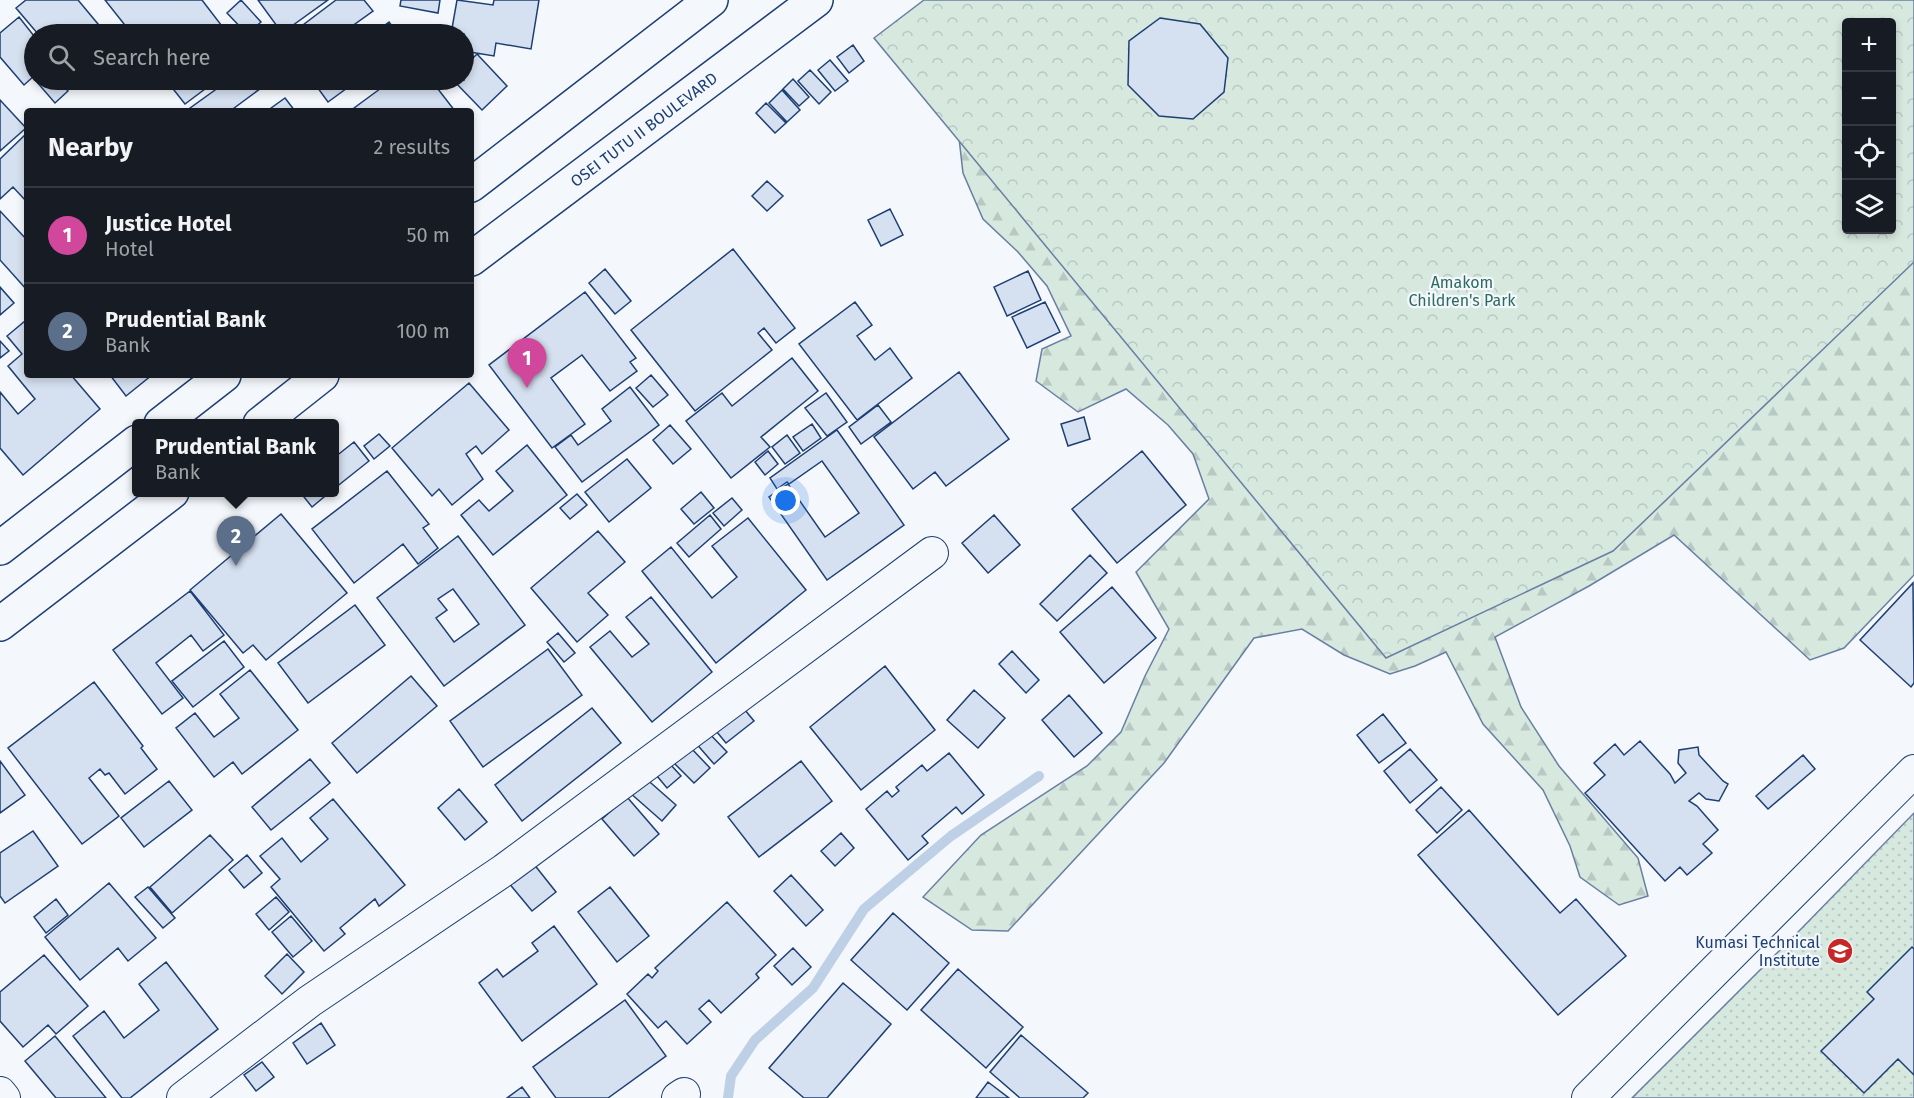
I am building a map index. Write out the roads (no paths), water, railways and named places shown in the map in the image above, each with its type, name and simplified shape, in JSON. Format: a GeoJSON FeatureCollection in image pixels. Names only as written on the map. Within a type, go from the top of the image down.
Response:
{"type":"FeatureCollection","features":[{"type":"Feature","properties":{"kind":"main road"},"geometry":{"type":"LineString","coordinates":[[474,183],[711,0]]}},
{"type":"Feature","properties":{"kind":"main road","name":"OSEI TUTU II BOULEVARD"},"geometry":{"type":"LineString","coordinates":[[474,256],[816,0]]}},
{"type":"Feature","properties":{"kind":"main road"},"geometry":{"type":"LineString","coordinates":[[166,419],[220,378]]}},
{"type":"Feature","properties":{"kind":"main road"},"geometry":{"type":"LineString","coordinates":[[265,419],[318,378]]}},
{"type":"Feature","properties":{"kind":"main road"},"geometry":{"type":"LineString","coordinates":[[0,548],[132,446]]}},
{"type":"Feature","properties":{"kind":"main road"},"geometry":{"type":"LineString","coordinates":[[0,624],[165,497]]}},
{"type":"Feature","properties":{"kind":"street"},"geometry":{"type":"LineString","coordinates":[[183,1098],[310,1001],[504,870],[932,553]]}},
{"type":"Feature","properties":{"kind":"street"},"geometry":{"type":"LineString","coordinates":[[1588,1098],[1914,771]]}},
{"type":"Feature","properties":{"kind":"street"},"geometry":{"type":"LineString","coordinates":[[0,1093],[4,1098]]}},
{"type":"Feature","properties":{"kind":"waterway"},"geometry":{"type":"LineString","coordinates":[[728,1098],[731,1076],[755,1040],[813,988],[864,909],[951,836],[1039,776]]}},
{"type":"Feature","properties":{"kind":"place","name":"Justice Hotel"},"geometry":{"type":"Point","coordinates":[527,388]}},
{"type":"Feature","properties":{"kind":"place","name":"Prudential Bank"},"geometry":{"type":"Point","coordinates":[236,566]}},
{"type":"Feature","properties":{"kind":"place","name":"Kumasi Technical Institute"},"geometry":{"type":"Point","coordinates":[1840,951]}},
{"type":"Feature","properties":{"kind":"park label","name":"Amakom Children's Park"},"geometry":{"type":"Point","coordinates":[1462,291]}}]}
